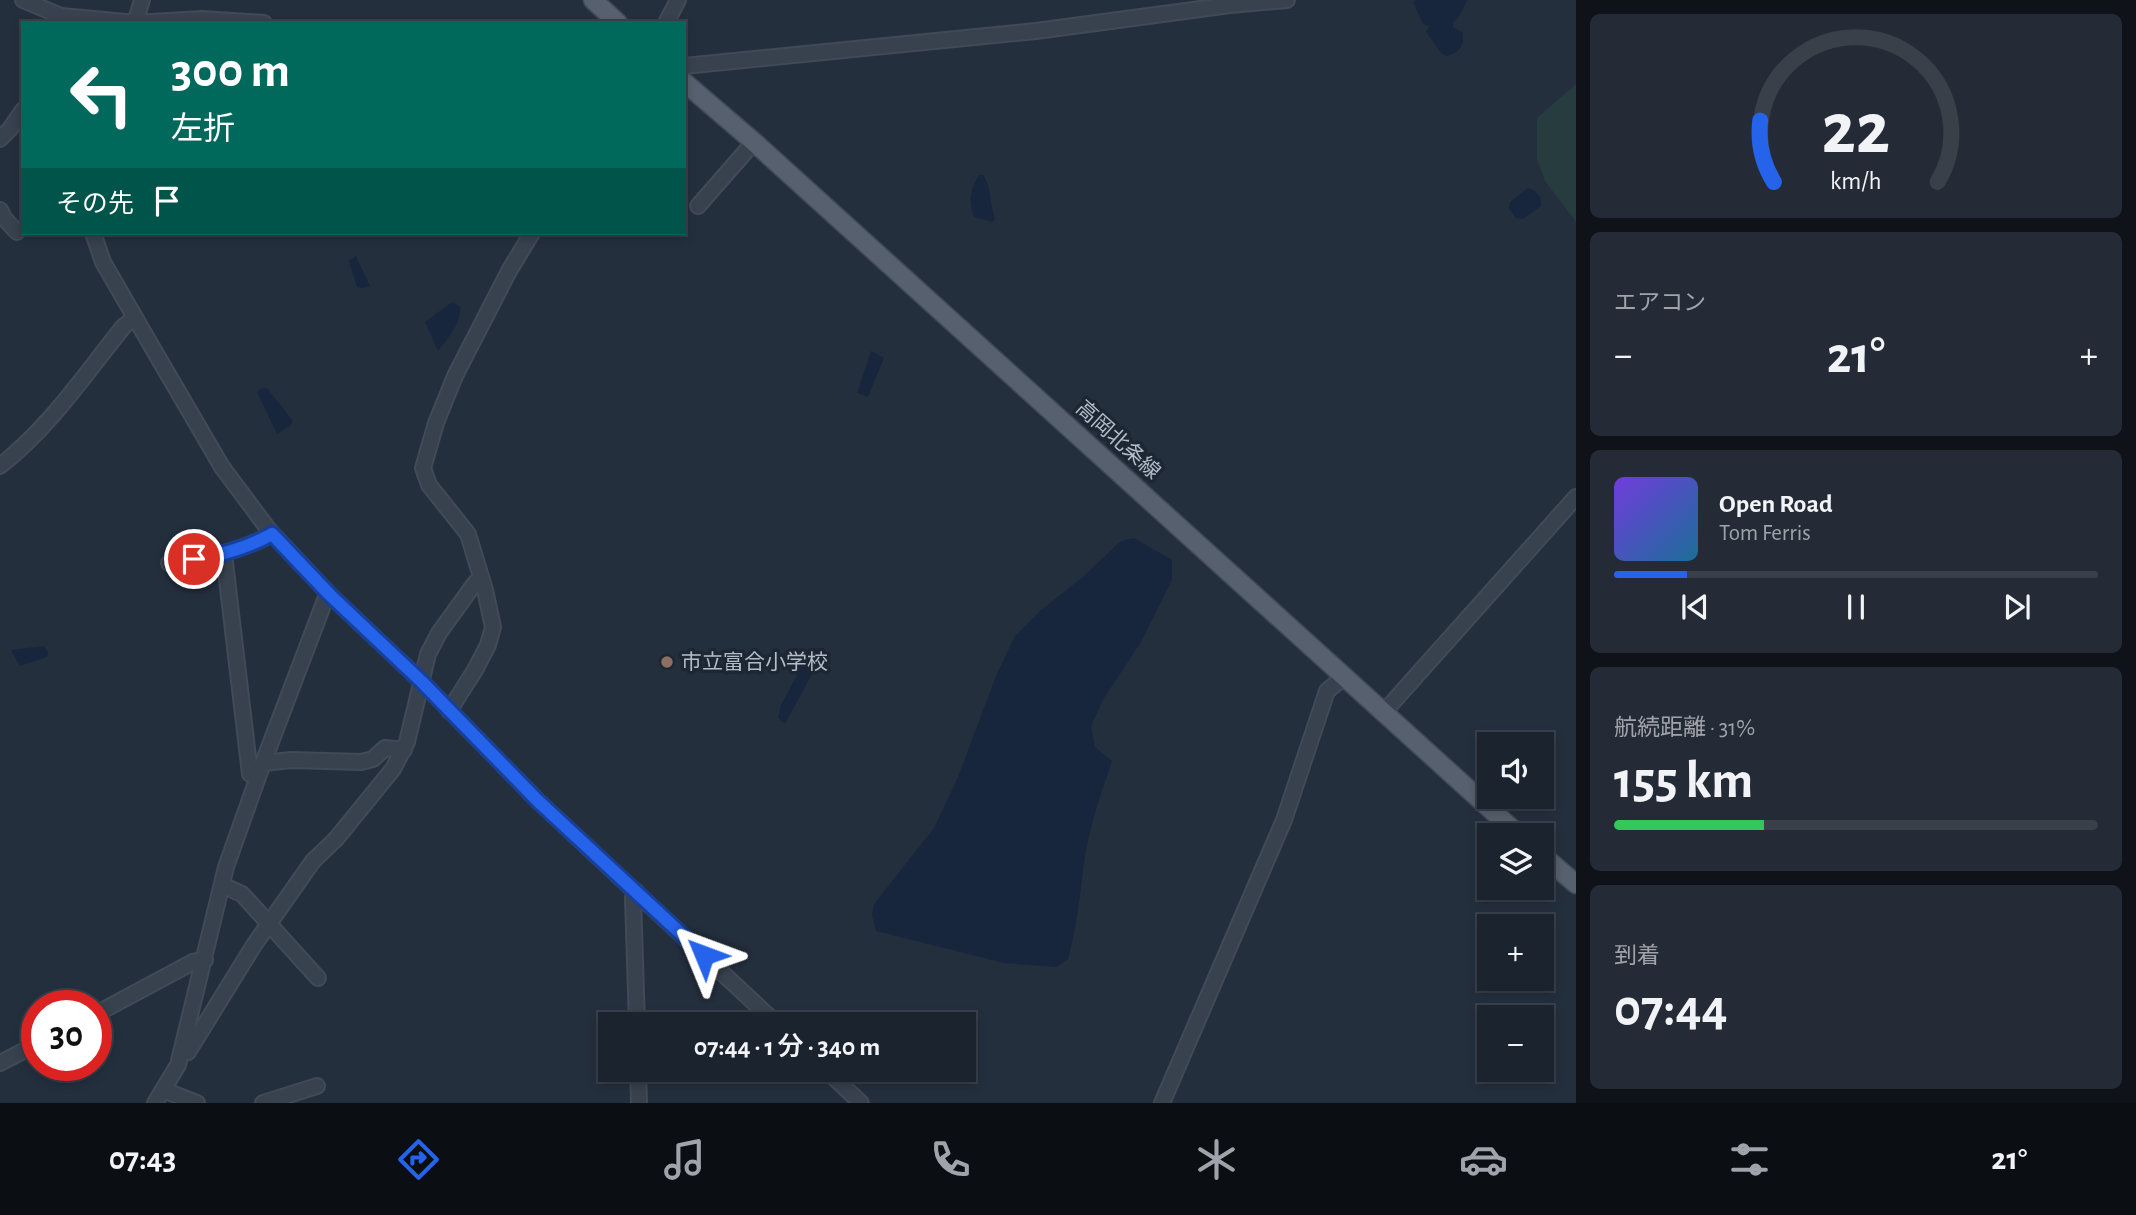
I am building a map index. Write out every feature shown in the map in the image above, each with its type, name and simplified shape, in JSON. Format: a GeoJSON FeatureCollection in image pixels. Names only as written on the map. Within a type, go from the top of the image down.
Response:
{"type":"FeatureCollection","features":[{"type":"Feature","properties":{"kind":"main road"},"geometry":{"type":"LineString","coordinates":[[593,0],[616,21]]}},
{"type":"Feature","properties":{"kind":"main road","name":"高岡北条線"},"geometry":{"type":"LineString","coordinates":[[686,84],[754,142],[1507,823]]}},
{"type":"Feature","properties":{"kind":"main road"},"geometry":{"type":"LineString","coordinates":[[1554,865],[1576,884]]}},
{"type":"Feature","properties":{"kind":"street"},"geometry":{"type":"LineString","coordinates":[[23,0],[63,19],[99,21]]}},
{"type":"Feature","properties":{"kind":"street"},"geometry":{"type":"LineString","coordinates":[[136,21],[142,0]]}},
{"type":"Feature","properties":{"kind":"street"},"geometry":{"type":"LineString","coordinates":[[667,21],[678,0]]}},
{"type":"Feature","properties":{"kind":"street"},"geometry":{"type":"LineString","coordinates":[[686,66],[1036,31],[1287,0]]}},
{"type":"Feature","properties":{"kind":"street"},"geometry":{"type":"LineString","coordinates":[[168,21],[233,21]]}},
{"type":"Feature","properties":{"kind":"street"},"geometry":{"type":"LineString","coordinates":[[0,139],[21,113]]}},
{"type":"Feature","properties":{"kind":"street"},"geometry":{"type":"LineString","coordinates":[[698,206],[754,142]]}},
{"type":"Feature","properties":{"kind":"street"},"geometry":{"type":"LineString","coordinates":[[0,210],[17,232]]}},
{"type":"Feature","properties":{"kind":"street"},"geometry":{"type":"LineString","coordinates":[[94,235],[103,262],[222,467],[272,534],[538,801],[763,1012]]}},
{"type":"Feature","properties":{"kind":"street"},"geometry":{"type":"LineString","coordinates":[[449,711],[480,662],[493,627],[468,534],[429,485],[423,468],[436,423],[455,376],[509,271],[531,235]]}},
{"type":"Feature","properties":{"kind":"street"},"geometry":{"type":"LineString","coordinates":[[0,466],[26,446],[49,421],[124,326],[135,318]]}},
{"type":"Feature","properties":{"kind":"street"},"geometry":{"type":"LineString","coordinates":[[1384,712],[1576,497]]}},
{"type":"Feature","properties":{"kind":"street"},"geometry":{"type":"LineString","coordinates":[[169,563],[224,554],[249,546],[272,534]]}},
{"type":"Feature","properties":{"kind":"street"},"geometry":{"type":"LineString","coordinates":[[224,554],[250,775],[291,760],[361,762],[373,759],[385,748],[404,750]]}},
{"type":"Feature","properties":{"kind":"street"},"geometry":{"type":"LineString","coordinates":[[181,1052],[188,1052],[269,924],[313,861],[336,839],[393,769],[404,750],[428,654],[439,633],[475,583],[482,580]]}},
{"type":"Feature","properties":{"kind":"street"},"geometry":{"type":"LineString","coordinates":[[197,1103],[159,1097],[178,1065],[222,885],[261,769],[325,600],[330,595]]}},
{"type":"Feature","properties":{"kind":"street"},"geometry":{"type":"LineString","coordinates":[[1163,1103],[1284,820],[1327,691],[1344,677]]}},
{"type":"Feature","properties":{"kind":"street"},"geometry":{"type":"LineString","coordinates":[[222,885],[242,894],[318,978]]}},
{"type":"Feature","properties":{"kind":"street"},"geometry":{"type":"LineString","coordinates":[[636,891],[637,1012]]}},
{"type":"Feature","properties":{"kind":"street"},"geometry":{"type":"LineString","coordinates":[[112,1005],[193,962],[205,960]]}},
{"type":"Feature","properties":{"kind":"street"},"geometry":{"type":"LineString","coordinates":[[0,1063],[21,1052]]}},
{"type":"Feature","properties":{"kind":"street"},"geometry":{"type":"LineString","coordinates":[[638,1082],[639,1103]]}},
{"type":"Feature","properties":{"kind":"street"},"geometry":{"type":"LineString","coordinates":[[839,1082],[861,1103]]}},
{"type":"Feature","properties":{"kind":"street"},"geometry":{"type":"LineString","coordinates":[[263,1103],[293,1098],[317,1086]]}},
{"type":"Feature","properties":{"kind":"green space"},"geometry":{"type":"Polygon","coordinates":[[[1576,84],[1576,222],[1545,181],[1537,159],[1537,118],[1576,84]]]}},
{"type":"Feature","properties":{"kind":"water"},"geometry":{"type":"Polygon","coordinates":[[[1467,0],[1453,23],[1453,27],[1463,33],[1463,42],[1458,50],[1447,56],[1442,54],[1426,32],[1430,26],[1423,24],[1413,2],[1467,0]]]}},
{"type":"Feature","properties":{"kind":"water"},"geometry":{"type":"Polygon","coordinates":[[[979,175],[983,175],[988,184],[995,219],[992,222],[974,217],[972,211],[971,196],[979,175]]]}},
{"type":"Feature","properties":{"kind":"water"},"geometry":{"type":"Polygon","coordinates":[[[1528,188],[1541,198],[1541,206],[1523,219],[1516,218],[1509,209],[1510,202],[1528,188]]]}},
{"type":"Feature","properties":{"kind":"water"},"geometry":{"type":"Polygon","coordinates":[[[356,256],[370,286],[357,287],[349,261],[356,256]]]}},
{"type":"Feature","properties":{"kind":"water"},"geometry":{"type":"Polygon","coordinates":[[[452,302],[460,306],[459,318],[454,330],[438,351],[425,322],[452,302]]]}},
{"type":"Feature","properties":{"kind":"water"},"geometry":{"type":"Polygon","coordinates":[[[871,351],[884,358],[868,397],[857,393],[871,351]]]}},
{"type":"Feature","properties":{"kind":"water"},"geometry":{"type":"Polygon","coordinates":[[[267,388],[293,421],[277,434],[257,392],[267,388]]]}},
{"type":"Feature","properties":{"kind":"water"},"geometry":{"type":"Polygon","coordinates":[[[1134,538],[1172,560],[1172,580],[1141,642],[1104,698],[1091,726],[1095,747],[1112,761],[1089,836],[1068,959],[1056,967],[1004,963],[876,931],[872,915],[874,904],[934,828],[958,777],[996,676],[1015,636],[1121,541],[1134,538]]]}},
{"type":"Feature","properties":{"kind":"water"},"geometry":{"type":"Polygon","coordinates":[[[44,646],[48,652],[47,657],[20,666],[11,650],[44,646]]]}},
{"type":"Feature","properties":{"kind":"water"},"geometry":{"type":"Polygon","coordinates":[[[814,648],[819,650],[821,657],[785,724],[778,718],[781,705],[814,648]]]}},
{"type":"Feature","properties":{"kind":"place","name":"市立富合小学校"},"geometry":{"type":"Point","coordinates":[667,662]}},
{"type":"Feature","properties":{"kind":"route"},"geometry":{"type":"LineString","coordinates":[[194,559],[218,556],[249,546],[272,534],[538,801],[704,955]]}}]}
